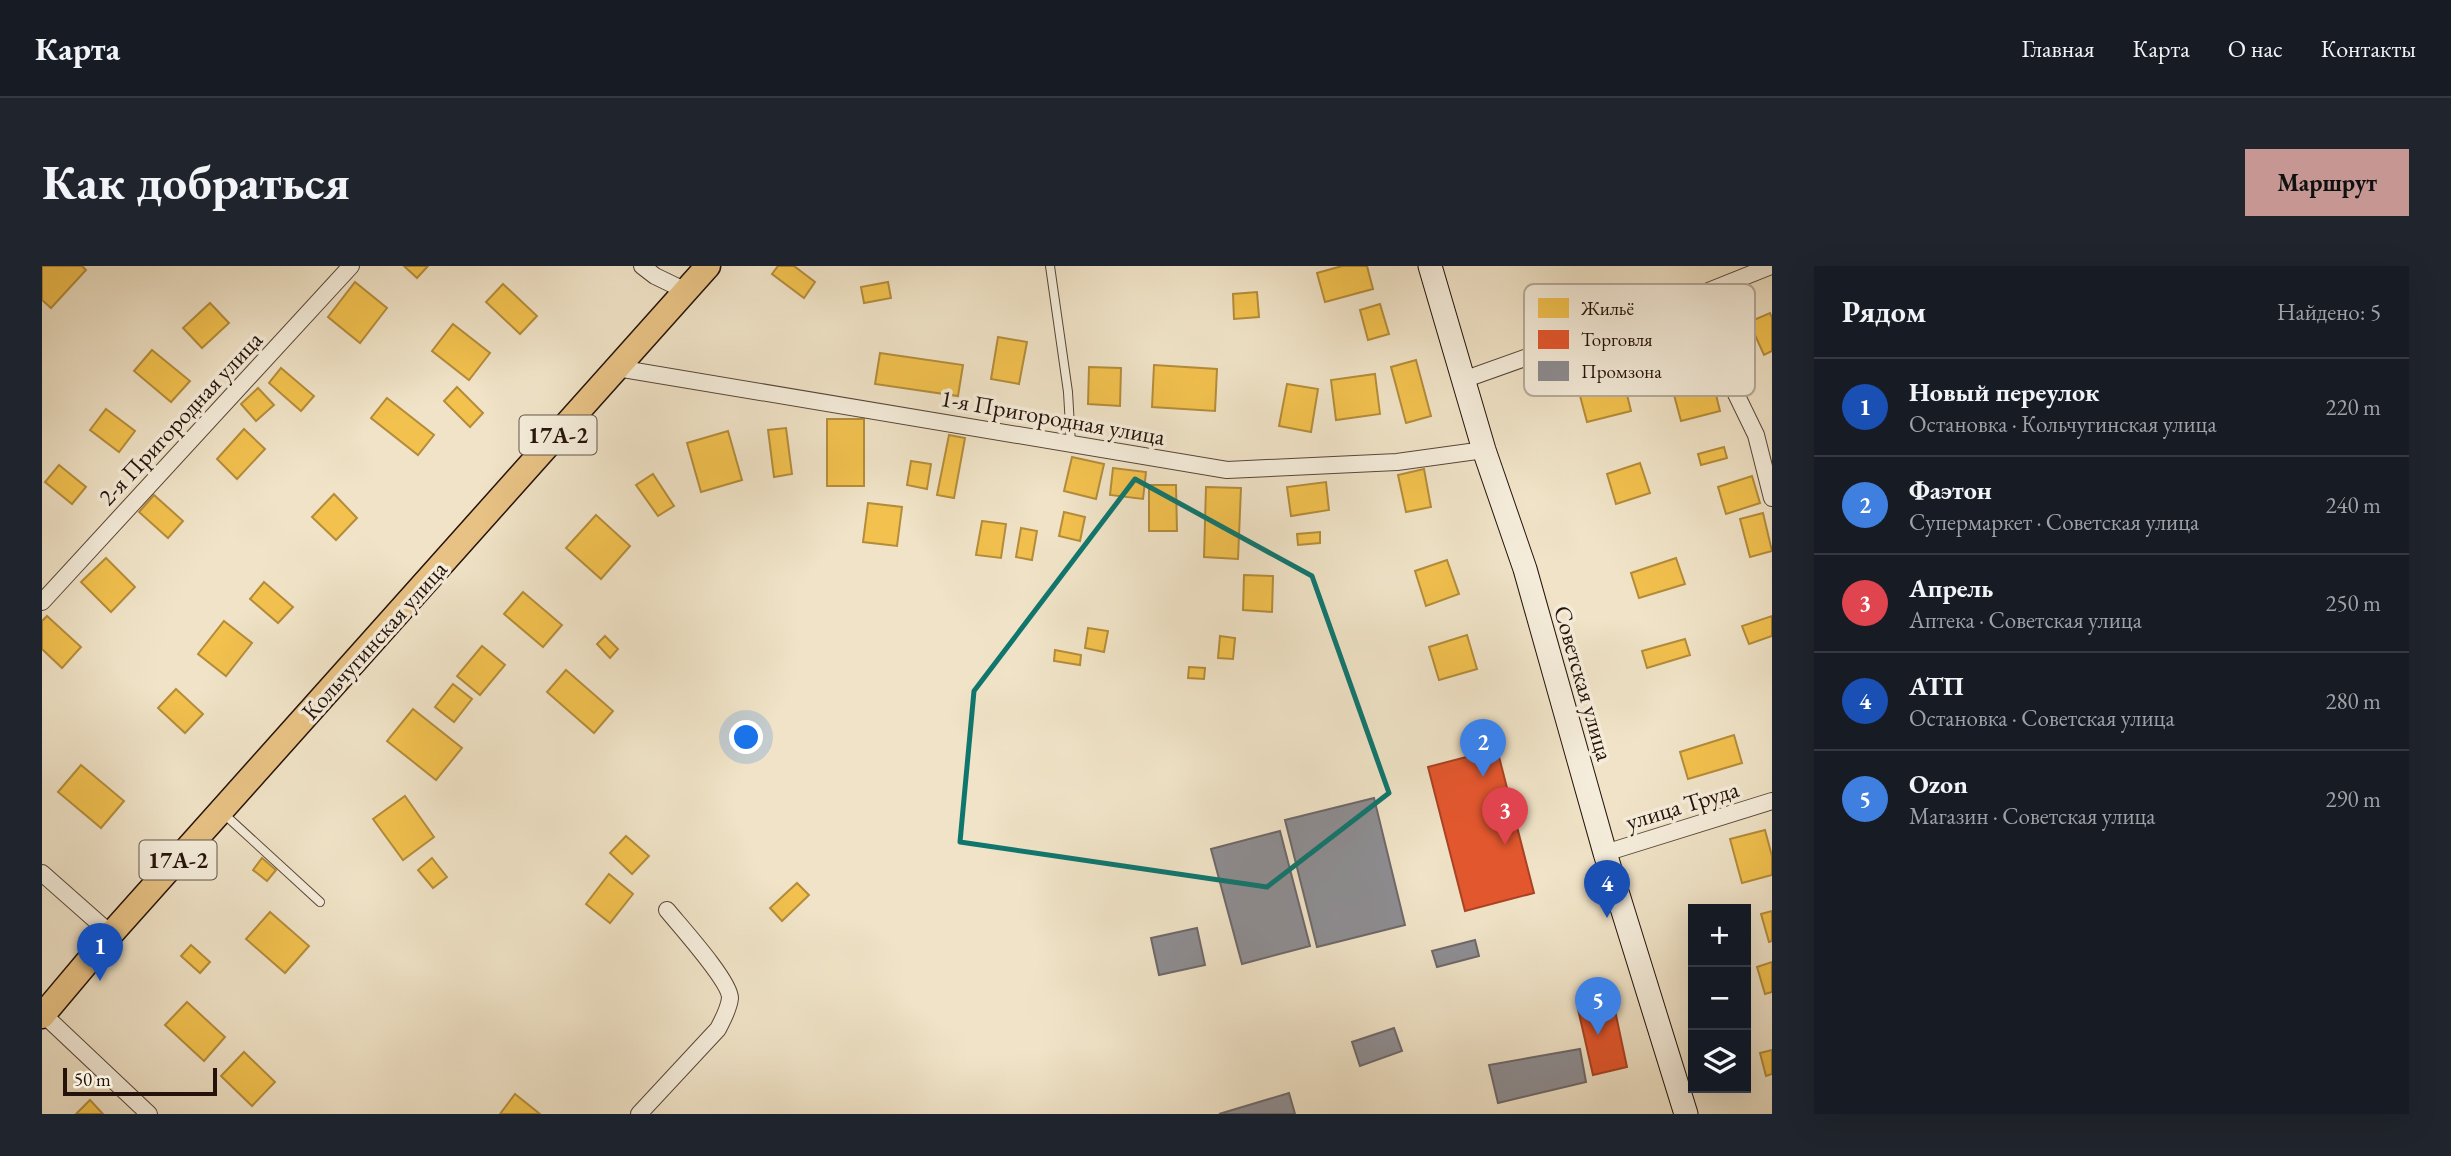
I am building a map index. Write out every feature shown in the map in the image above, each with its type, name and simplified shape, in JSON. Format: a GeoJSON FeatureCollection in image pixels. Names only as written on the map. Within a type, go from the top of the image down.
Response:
{"type":"FeatureCollection","features":[{"type":"Feature","properties":{"kind":"main road","name":"Кольчугинская улица"},"geometry":{"type":"LineString","coordinates":[[43,1015],[111,934],[708,266]]}},
{"type":"Feature","properties":{"kind":"street","name":"2-я Пригородная улица"},"geometry":{"type":"LineString","coordinates":[[42,601],[351,266]]}},
{"type":"Feature","properties":{"kind":"street"},"geometry":{"type":"LineString","coordinates":[[642,266],[655,276],[686,291]]}},
{"type":"Feature","properties":{"kind":"street","name":"Советская улица"},"geometry":{"type":"LineString","coordinates":[[1430,266],[1484,450],[1525,569],[1605,853],[1686,1114]]}},
{"type":"Feature","properties":{"kind":"street"},"geometry":{"type":"LineString","coordinates":[[1726,284],[1771,266]]}},
{"type":"Feature","properties":{"kind":"street"},"geometry":{"type":"LineString","coordinates":[[1463,380],[1524,358]]}},
{"type":"Feature","properties":{"kind":"street","name":"1-я Пригородная улица"},"geometry":{"type":"LineString","coordinates":[[617,368],[1227,470],[1397,462],[1484,450]]}},
{"type":"Feature","properties":{"kind":"street"},"geometry":{"type":"LineString","coordinates":[[1737,396],[1768,467],[1772,498]]}},
{"type":"Feature","properties":{"kind":"street","name":"улица Труда"},"geometry":{"type":"LineString","coordinates":[[1605,853],[1772,801]]}},
{"type":"Feature","properties":{"kind":"street"},"geometry":{"type":"LineString","coordinates":[[42,873],[111,934]]}},
{"type":"Feature","properties":{"kind":"street"},"geometry":{"type":"LineString","coordinates":[[639,1114],[718,1029],[727,1012],[730,997],[725,982],[667,910]]}},
{"type":"Feature","properties":{"kind":"street"},"geometry":{"type":"LineString","coordinates":[[43,1015],[149,1114]]}},
{"type":"Feature","properties":{"kind":"lane"},"geometry":{"type":"LineString","coordinates":[[1050,266],[1068,392],[1071,444]]}},
{"type":"Feature","properties":{"kind":"lane"},"geometry":{"type":"LineString","coordinates":[[221,812],[320,902]]}},
{"type":"Feature","properties":{"kind":"highlighted area"},"geometry":{"type":"Polygon","coordinates":[[[1135,479],[1312,576],[1389,793],[1267,887],[960,842],[974,691],[1135,479]]]}},
{"type":"Feature","properties":{"kind":"building: Жильё"},"geometry":{"type":"Polygon","coordinates":[[[42,266],[82,266],[86,270],[51,308],[42,300],[42,266]]]}},
{"type":"Feature","properties":{"kind":"building: Жильё"},"geometry":{"type":"Polygon","coordinates":[[[404,266],[428,266],[417,278],[404,266]]]}},
{"type":"Feature","properties":{"kind":"building: Жильё"},"geometry":{"type":"Polygon","coordinates":[[[778,266],[794,266],[815,282],[804,298],[772,274],[778,266]]]}},
{"type":"Feature","properties":{"kind":"building: Жильё"},"geometry":{"type":"Polygon","coordinates":[[[1342,266],[1367,266],[1373,289],[1325,302],[1317,273],[1342,266]]]}},
{"type":"Feature","properties":{"kind":"building: Жильё"},"geometry":{"type":"Polygon","coordinates":[[[355,282],[387,308],[360,343],[328,317],[355,282]]]}},
{"type":"Feature","properties":{"kind":"building: Жильё"},"geometry":{"type":"Polygon","coordinates":[[[888,282],[891,298],[864,303],[861,287],[888,282]]]}},
{"type":"Feature","properties":{"kind":"building: Жильё"},"geometry":{"type":"Polygon","coordinates":[[[503,284],[537,316],[520,334],[486,302],[503,284]]]}},
{"type":"Feature","properties":{"kind":"building: Жильё"},"geometry":{"type":"Polygon","coordinates":[[[1257,292],[1259,317],[1234,319],[1233,294],[1257,292]]]}},
{"type":"Feature","properties":{"kind":"building: Жильё"},"geometry":{"type":"Polygon","coordinates":[[[210,303],[229,323],[202,348],[183,328],[210,303]]]}},
{"type":"Feature","properties":{"kind":"building: Жильё"},"geometry":{"type":"Polygon","coordinates":[[[1380,304],[1389,334],[1368,340],[1360,310],[1380,304]]]}},
{"type":"Feature","properties":{"kind":"building: Жильё"},"geometry":{"type":"Polygon","coordinates":[[[1770,313],[1772,318],[1772,351],[1764,355],[1755,335],[1755,319],[1770,313]]]}},
{"type":"Feature","properties":{"kind":"building: Жильё"},"geometry":{"type":"Polygon","coordinates":[[[453,324],[490,353],[469,380],[432,351],[453,324]]]}},
{"type":"Feature","properties":{"kind":"building: Жильё"},"geometry":{"type":"Polygon","coordinates":[[[998,337],[1027,342],[1019,384],[991,379],[998,337]]]}},
{"type":"Feature","properties":{"kind":"building: Жильё"},"geometry":{"type":"Polygon","coordinates":[[[152,350],[190,381],[171,402],[134,371],[152,350]]]}},
{"type":"Feature","properties":{"kind":"building: Жильё"},"geometry":{"type":"Polygon","coordinates":[[[880,353],[963,365],[958,396],[875,384],[880,353]]]}},
{"type":"Feature","properties":{"kind":"building: Жильё"},"geometry":{"type":"Polygon","coordinates":[[[1416,360],[1431,416],[1406,423],[1391,367],[1416,360]]]}},
{"type":"Feature","properties":{"kind":"building: Жильё"},"geometry":{"type":"Polygon","coordinates":[[[1154,365],[1217,369],[1215,411],[1152,407],[1154,365]]]}},
{"type":"Feature","properties":{"kind":"building: Жильё"},"geometry":{"type":"Polygon","coordinates":[[[1089,367],[1121,368],[1120,406],[1088,404],[1089,367]]]}},
{"type":"Feature","properties":{"kind":"building: Жильё"},"geometry":{"type":"Polygon","coordinates":[[[281,368],[314,396],[301,411],[269,383],[281,368]]]}},
{"type":"Feature","properties":{"kind":"building: Жильё"},"geometry":{"type":"Polygon","coordinates":[[[1375,374],[1380,414],[1336,420],[1331,380],[1375,374]]]}},
{"type":"Feature","properties":{"kind":"building: Жильё"},"geometry":{"type":"Polygon","coordinates":[[[1287,384],[1318,389],[1311,432],[1279,426],[1287,384]]]}},
{"type":"Feature","properties":{"kind":"building: Жильё"},"geometry":{"type":"Polygon","coordinates":[[[457,387],[483,413],[470,427],[444,401],[457,387]]]}},
{"type":"Feature","properties":{"kind":"building: Жильё"},"geometry":{"type":"Polygon","coordinates":[[[258,388],[274,405],[256,421],[241,404],[258,388]]]}},
{"type":"Feature","properties":{"kind":"building: Жильё"},"geometry":{"type":"Polygon","coordinates":[[[1580,396],[1627,396],[1631,411],[1587,422],[1580,396]]]}},
{"type":"Feature","properties":{"kind":"building: Жильё"},"geometry":{"type":"Polygon","coordinates":[[[1674,396],[1716,396],[1720,411],[1681,421],[1674,396]]]}},
{"type":"Feature","properties":{"kind":"building: Жильё"},"geometry":{"type":"Polygon","coordinates":[[[387,398],[434,435],[418,455],[371,418],[387,398]]]}},
{"type":"Feature","properties":{"kind":"building: Жильё"},"geometry":{"type":"Polygon","coordinates":[[[106,409],[135,431],[119,452],[90,430],[106,409]]]}},
{"type":"Feature","properties":{"kind":"building: Жильё"},"geometry":{"type":"Polygon","coordinates":[[[827,419],[864,419],[864,486],[827,486],[827,419]]]}},
{"type":"Feature","properties":{"kind":"building: Жильё"},"geometry":{"type":"Polygon","coordinates":[[[786,428],[792,474],[774,477],[768,430],[786,428]]]}},
{"type":"Feature","properties":{"kind":"building: Жильё"},"geometry":{"type":"Polygon","coordinates":[[[244,429],[265,449],[237,479],[217,459],[244,429]]]}},
{"type":"Feature","properties":{"kind":"building: Жильё"},"geometry":{"type":"Polygon","coordinates":[[[728,431],[742,480],[701,492],[687,443],[728,431]]]}},
{"type":"Feature","properties":{"kind":"building: Жильё"},"geometry":{"type":"Polygon","coordinates":[[[949,435],[965,438],[954,498],[937,495],[949,435]]]}},
{"type":"Feature","properties":{"kind":"building: Жильё"},"geometry":{"type":"Polygon","coordinates":[[[1724,447],[1727,458],[1701,465],[1698,454],[1724,447]]]}},
{"type":"Feature","properties":{"kind":"building: Жильё"},"geometry":{"type":"Polygon","coordinates":[[[1072,457],[1104,464],[1096,499],[1064,491],[1072,457]]]}},
{"type":"Feature","properties":{"kind":"building: Жильё"},"geometry":{"type":"Polygon","coordinates":[[[911,461],[931,464],[927,489],[907,485],[911,461]]]}},
{"type":"Feature","properties":{"kind":"building: Жильё"},"geometry":{"type":"Polygon","coordinates":[[[1640,463],[1650,493],[1616,504],[1607,474],[1640,463]]]}},
{"type":"Feature","properties":{"kind":"building: Жильё"},"geometry":{"type":"Polygon","coordinates":[[[59,465],[86,487],[72,504],[45,482],[59,465]]]}},
{"type":"Feature","properties":{"kind":"building: Жильё"},"geometry":{"type":"Polygon","coordinates":[[[1113,468],[1146,472],[1143,499],[1110,495],[1113,468]]]}},
{"type":"Feature","properties":{"kind":"building: Жильё"},"geometry":{"type":"Polygon","coordinates":[[[1424,469],[1431,507],[1406,512],[1398,475],[1424,469]]]}},
{"type":"Feature","properties":{"kind":"building: Жильё"},"geometry":{"type":"Polygon","coordinates":[[[653,474],[674,506],[658,516],[636,485],[653,474]]]}},
{"type":"Feature","properties":{"kind":"building: Жильё"},"geometry":{"type":"Polygon","coordinates":[[[1752,476],[1760,503],[1726,514],[1718,487],[1752,476]]]}},
{"type":"Feature","properties":{"kind":"building: Жильё"},"geometry":{"type":"Polygon","coordinates":[[[1326,482],[1329,510],[1291,516],[1287,487],[1326,482]]]}},
{"type":"Feature","properties":{"kind":"building: Жильё"},"geometry":{"type":"Polygon","coordinates":[[[1149,485],[1176,485],[1177,531],[1149,531],[1149,485]]]}},
{"type":"Feature","properties":{"kind":"building: Жильё"},"geometry":{"type":"Polygon","coordinates":[[[1206,487],[1241,488],[1238,559],[1204,557],[1206,487]]]}},
{"type":"Feature","properties":{"kind":"building: Жильё"},"geometry":{"type":"Polygon","coordinates":[[[334,494],[357,518],[336,540],[312,517],[334,494]]]}},
{"type":"Feature","properties":{"kind":"building: Жильё"},"geometry":{"type":"Polygon","coordinates":[[[154,495],[183,521],[168,538],[139,512],[154,495]]]}},
{"type":"Feature","properties":{"kind":"building: Жильё"},"geometry":{"type":"Polygon","coordinates":[[[868,503],[902,507],[897,546],[863,542],[868,503]]]}},
{"type":"Feature","properties":{"kind":"building: Жильё"},"geometry":{"type":"Polygon","coordinates":[[[1064,512],[1085,517],[1080,541],[1059,536],[1064,512]]]}},
{"type":"Feature","properties":{"kind":"building: Жильё"},"geometry":{"type":"Polygon","coordinates":[[[1763,513],[1772,551],[1750,557],[1740,519],[1763,513]]]}},
{"type":"Feature","properties":{"kind":"building: Жильё"},"geometry":{"type":"Polygon","coordinates":[[[596,515],[630,546],[601,579],[566,548],[596,515]]]}},
{"type":"Feature","properties":{"kind":"building: Жильё"},"geometry":{"type":"Polygon","coordinates":[[[982,521],[1006,524],[1001,558],[976,555],[982,521]]]}},
{"type":"Feature","properties":{"kind":"building: Жильё"},"geometry":{"type":"Polygon","coordinates":[[[1021,528],[1037,531],[1032,560],[1016,557],[1021,528]]]}},
{"type":"Feature","properties":{"kind":"building: Жильё"},"geometry":{"type":"Polygon","coordinates":[[[1320,532],[1320,543],[1298,545],[1297,534],[1320,532]]]}},
{"type":"Feature","properties":{"kind":"building: Жильё"},"geometry":{"type":"Polygon","coordinates":[[[106,558],[135,587],[111,612],[81,582],[106,558]]]}},
{"type":"Feature","properties":{"kind":"building: Жильё"},"geometry":{"type":"Polygon","coordinates":[[[1676,558],[1685,584],[1639,598],[1631,573],[1676,558]]]}},
{"type":"Feature","properties":{"kind":"building: Жильё"},"geometry":{"type":"Polygon","coordinates":[[[1447,560],[1459,594],[1426,606],[1415,571],[1447,560]]]}},
{"type":"Feature","properties":{"kind":"building: Жильё"},"geometry":{"type":"Polygon","coordinates":[[[1244,575],[1273,576],[1272,612],[1243,610],[1244,575]]]}},
{"type":"Feature","properties":{"kind":"building: Жильё"},"geometry":{"type":"Polygon","coordinates":[[[264,582],[293,607],[278,623],[250,599],[264,582]]]}},
{"type":"Feature","properties":{"kind":"building: Жильё"},"geometry":{"type":"Polygon","coordinates":[[[523,592],[562,625],[543,647],[504,614],[523,592]]]}},
{"type":"Feature","properties":{"kind":"building: Жильё"},"geometry":{"type":"Polygon","coordinates":[[[47,616],[81,647],[62,668],[42,649],[42,621],[47,616]]]}},
{"type":"Feature","properties":{"kind":"building: Жильё"},"geometry":{"type":"Polygon","coordinates":[[[1772,616],[1772,636],[1749,644],[1742,626],[1772,616]]]}},
{"type":"Feature","properties":{"kind":"building: Жильё"},"geometry":{"type":"Polygon","coordinates":[[[224,621],[252,643],[226,676],[198,654],[224,621]]]}},
{"type":"Feature","properties":{"kind":"building: Жильё"},"geometry":{"type":"Polygon","coordinates":[[[1088,628],[1108,631],[1104,652],[1085,648],[1088,628]]]}},
{"type":"Feature","properties":{"kind":"building: Жильё"},"geometry":{"type":"Polygon","coordinates":[[[1467,635],[1477,669],[1439,680],[1429,647],[1467,635]]]}},
{"type":"Feature","properties":{"kind":"building: Жильё"},"geometry":{"type":"Polygon","coordinates":[[[605,636],[618,649],[610,658],[597,644],[605,636]]]}},
{"type":"Feature","properties":{"kind":"building: Жильё"},"geometry":{"type":"Polygon","coordinates":[[[1220,636],[1235,638],[1233,659],[1218,658],[1220,636]]]}},
{"type":"Feature","properties":{"kind":"building: Жильё"},"geometry":{"type":"Polygon","coordinates":[[[1685,639],[1690,655],[1647,668],[1642,651],[1685,639]]]}},
{"type":"Feature","properties":{"kind":"building: Жильё"},"geometry":{"type":"Polygon","coordinates":[[[482,646],[505,665],[480,695],[457,676],[482,646]]]}},
{"type":"Feature","properties":{"kind":"building: Жильё"},"geometry":{"type":"Polygon","coordinates":[[[1055,650],[1081,655],[1080,665],[1054,661],[1055,650]]]}},
{"type":"Feature","properties":{"kind":"building: Жильё"},"geometry":{"type":"Polygon","coordinates":[[[1189,667],[1205,668],[1204,679],[1188,678],[1189,667]]]}},
{"type":"Feature","properties":{"kind":"building: Жильё"},"geometry":{"type":"Polygon","coordinates":[[[566,670],[613,711],[594,733],[547,692],[566,670]]]}},
{"type":"Feature","properties":{"kind":"building: Жильё"},"geometry":{"type":"Polygon","coordinates":[[[453,684],[472,699],[454,722],[435,707],[453,684]]]}},
{"type":"Feature","properties":{"kind":"building: Жильё"},"geometry":{"type":"Polygon","coordinates":[[[176,689],[203,714],[185,733],[158,708],[176,689]]]}},
{"type":"Feature","properties":{"kind":"building: Жильё"},"geometry":{"type":"Polygon","coordinates":[[[413,709],[462,748],[436,780],[387,741],[413,709]]]}},
{"type":"Feature","properties":{"kind":"building: Жильё"},"geometry":{"type":"Polygon","coordinates":[[[1734,735],[1742,763],[1688,779],[1680,752],[1734,735]]]}},
{"type":"Feature","properties":{"kind":"building: Жильё"},"geometry":{"type":"Polygon","coordinates":[[[81,765],[124,801],[101,828],[58,792],[81,765]]]}},
{"type":"Feature","properties":{"kind":"building: Жильё"},"geometry":{"type":"Polygon","coordinates":[[[405,796],[434,837],[403,860],[373,819],[405,796]]]}},
{"type":"Feature","properties":{"kind":"building: Жильё"},"geometry":{"type":"Polygon","coordinates":[[[1765,830],[1772,856],[1772,875],[1742,883],[1730,839],[1765,830]]]}},
{"type":"Feature","properties":{"kind":"building: Жильё"},"geometry":{"type":"Polygon","coordinates":[[[626,836],[649,856],[632,874],[610,853],[626,836]]]}},
{"type":"Feature","properties":{"kind":"building: Жильё"},"geometry":{"type":"Polygon","coordinates":[[[262,858],[276,870],[267,881],[253,870],[262,858]]]}},
{"type":"Feature","properties":{"kind":"building: Жильё"},"geometry":{"type":"Polygon","coordinates":[[[432,858],[447,877],[433,888],[418,870],[432,858]]]}},
{"type":"Feature","properties":{"kind":"building: Жильё"},"geometry":{"type":"Polygon","coordinates":[[[609,874],[633,894],[610,923],[586,904],[609,874]]]}},
{"type":"Feature","properties":{"kind":"building: Жильё"},"geometry":{"type":"Polygon","coordinates":[[[797,883],[809,895],[782,921],[770,908],[797,883]]]}},
{"type":"Feature","properties":{"kind":"building: Жильё"},"geometry":{"type":"Polygon","coordinates":[[[1772,911],[1772,941],[1769,942],[1761,914],[1772,911]]]}},
{"type":"Feature","properties":{"kind":"building: Жильё"},"geometry":{"type":"Polygon","coordinates":[[[270,912],[309,946],[285,973],[246,939],[270,912]]]}},
{"type":"Feature","properties":{"kind":"building: Жильё"},"geometry":{"type":"Polygon","coordinates":[[[191,945],[210,962],[200,973],[181,956],[191,945]]]}},
{"type":"Feature","properties":{"kind":"building: Жильё"},"geometry":{"type":"Polygon","coordinates":[[[1772,962],[1772,992],[1765,994],[1757,967],[1772,962]]]}},
{"type":"Feature","properties":{"kind":"building: Жильё"},"geometry":{"type":"Polygon","coordinates":[[[187,1002],[225,1037],[204,1061],[165,1025],[187,1002]]]}},
{"type":"Feature","properties":{"kind":"building: Жильё"},"geometry":{"type":"Polygon","coordinates":[[[1772,1050],[1772,1074],[1766,1076],[1760,1053],[1772,1050]]]}},
{"type":"Feature","properties":{"kind":"building: Жильё"},"geometry":{"type":"Polygon","coordinates":[[[244,1052],[275,1082],[252,1106],[221,1076],[244,1052]]]}},
{"type":"Feature","properties":{"kind":"building: Жильё"},"geometry":{"type":"Polygon","coordinates":[[[515,1094],[540,1114],[500,1114],[515,1094]]]}},
{"type":"Feature","properties":{"kind":"building: Жильё"},"geometry":{"type":"Polygon","coordinates":[[[90,1100],[103,1114],[76,1114],[90,1100]]]}},
{"type":"Feature","properties":{"kind":"building: Торговля"},"geometry":{"type":"Polygon","coordinates":[[[1497,749],[1534,893],[1465,911],[1428,767],[1497,749]]]}},
{"type":"Feature","properties":{"kind":"building: Торговля"},"geometry":{"type":"Polygon","coordinates":[[[1613,1001],[1627,1067],[1593,1075],[1578,1009],[1613,1001]]]}},
{"type":"Feature","properties":{"kind":"building: Промзона"},"geometry":{"type":"Polygon","coordinates":[[[1374,798],[1405,925],[1317,947],[1285,820],[1374,798]]]}},
{"type":"Feature","properties":{"kind":"building: Промзона"},"geometry":{"type":"Polygon","coordinates":[[[1280,831],[1310,946],[1242,964],[1211,849],[1280,831]]]}},
{"type":"Feature","properties":{"kind":"building: Промзона"},"geometry":{"type":"Polygon","coordinates":[[[1197,928],[1205,965],[1159,975],[1151,938],[1197,928]]]}},
{"type":"Feature","properties":{"kind":"building: Промзона"},"geometry":{"type":"Polygon","coordinates":[[[1475,940],[1479,956],[1437,967],[1432,951],[1475,940]]]}},
{"type":"Feature","properties":{"kind":"building: Промзона"},"geometry":{"type":"Polygon","coordinates":[[[1394,1028],[1402,1051],[1360,1066],[1352,1042],[1394,1028]]]}},
{"type":"Feature","properties":{"kind":"building: Промзона"},"geometry":{"type":"Polygon","coordinates":[[[1580,1049],[1586,1082],[1498,1103],[1489,1065],[1580,1049]]]}},
{"type":"Feature","properties":{"kind":"building: Промзона"},"geometry":{"type":"Polygon","coordinates":[[[1289,1093],[1295,1114],[1219,1114],[1289,1093]]]}},
{"type":"Feature","properties":{"kind":"place","name":"Фаэтон"},"geometry":{"type":"Point","coordinates":[1483,777]}},
{"type":"Feature","properties":{"kind":"place","name":"Апрель"},"geometry":{"type":"Point","coordinates":[1505,845]}},
{"type":"Feature","properties":{"kind":"place","name":"АТП"},"geometry":{"type":"Point","coordinates":[1607,918]}},
{"type":"Feature","properties":{"kind":"place","name":"Новый переулок"},"geometry":{"type":"Point","coordinates":[100,981]}},
{"type":"Feature","properties":{"kind":"place","name":"Ozon"},"geometry":{"type":"Point","coordinates":[1598,1035]}}]}
